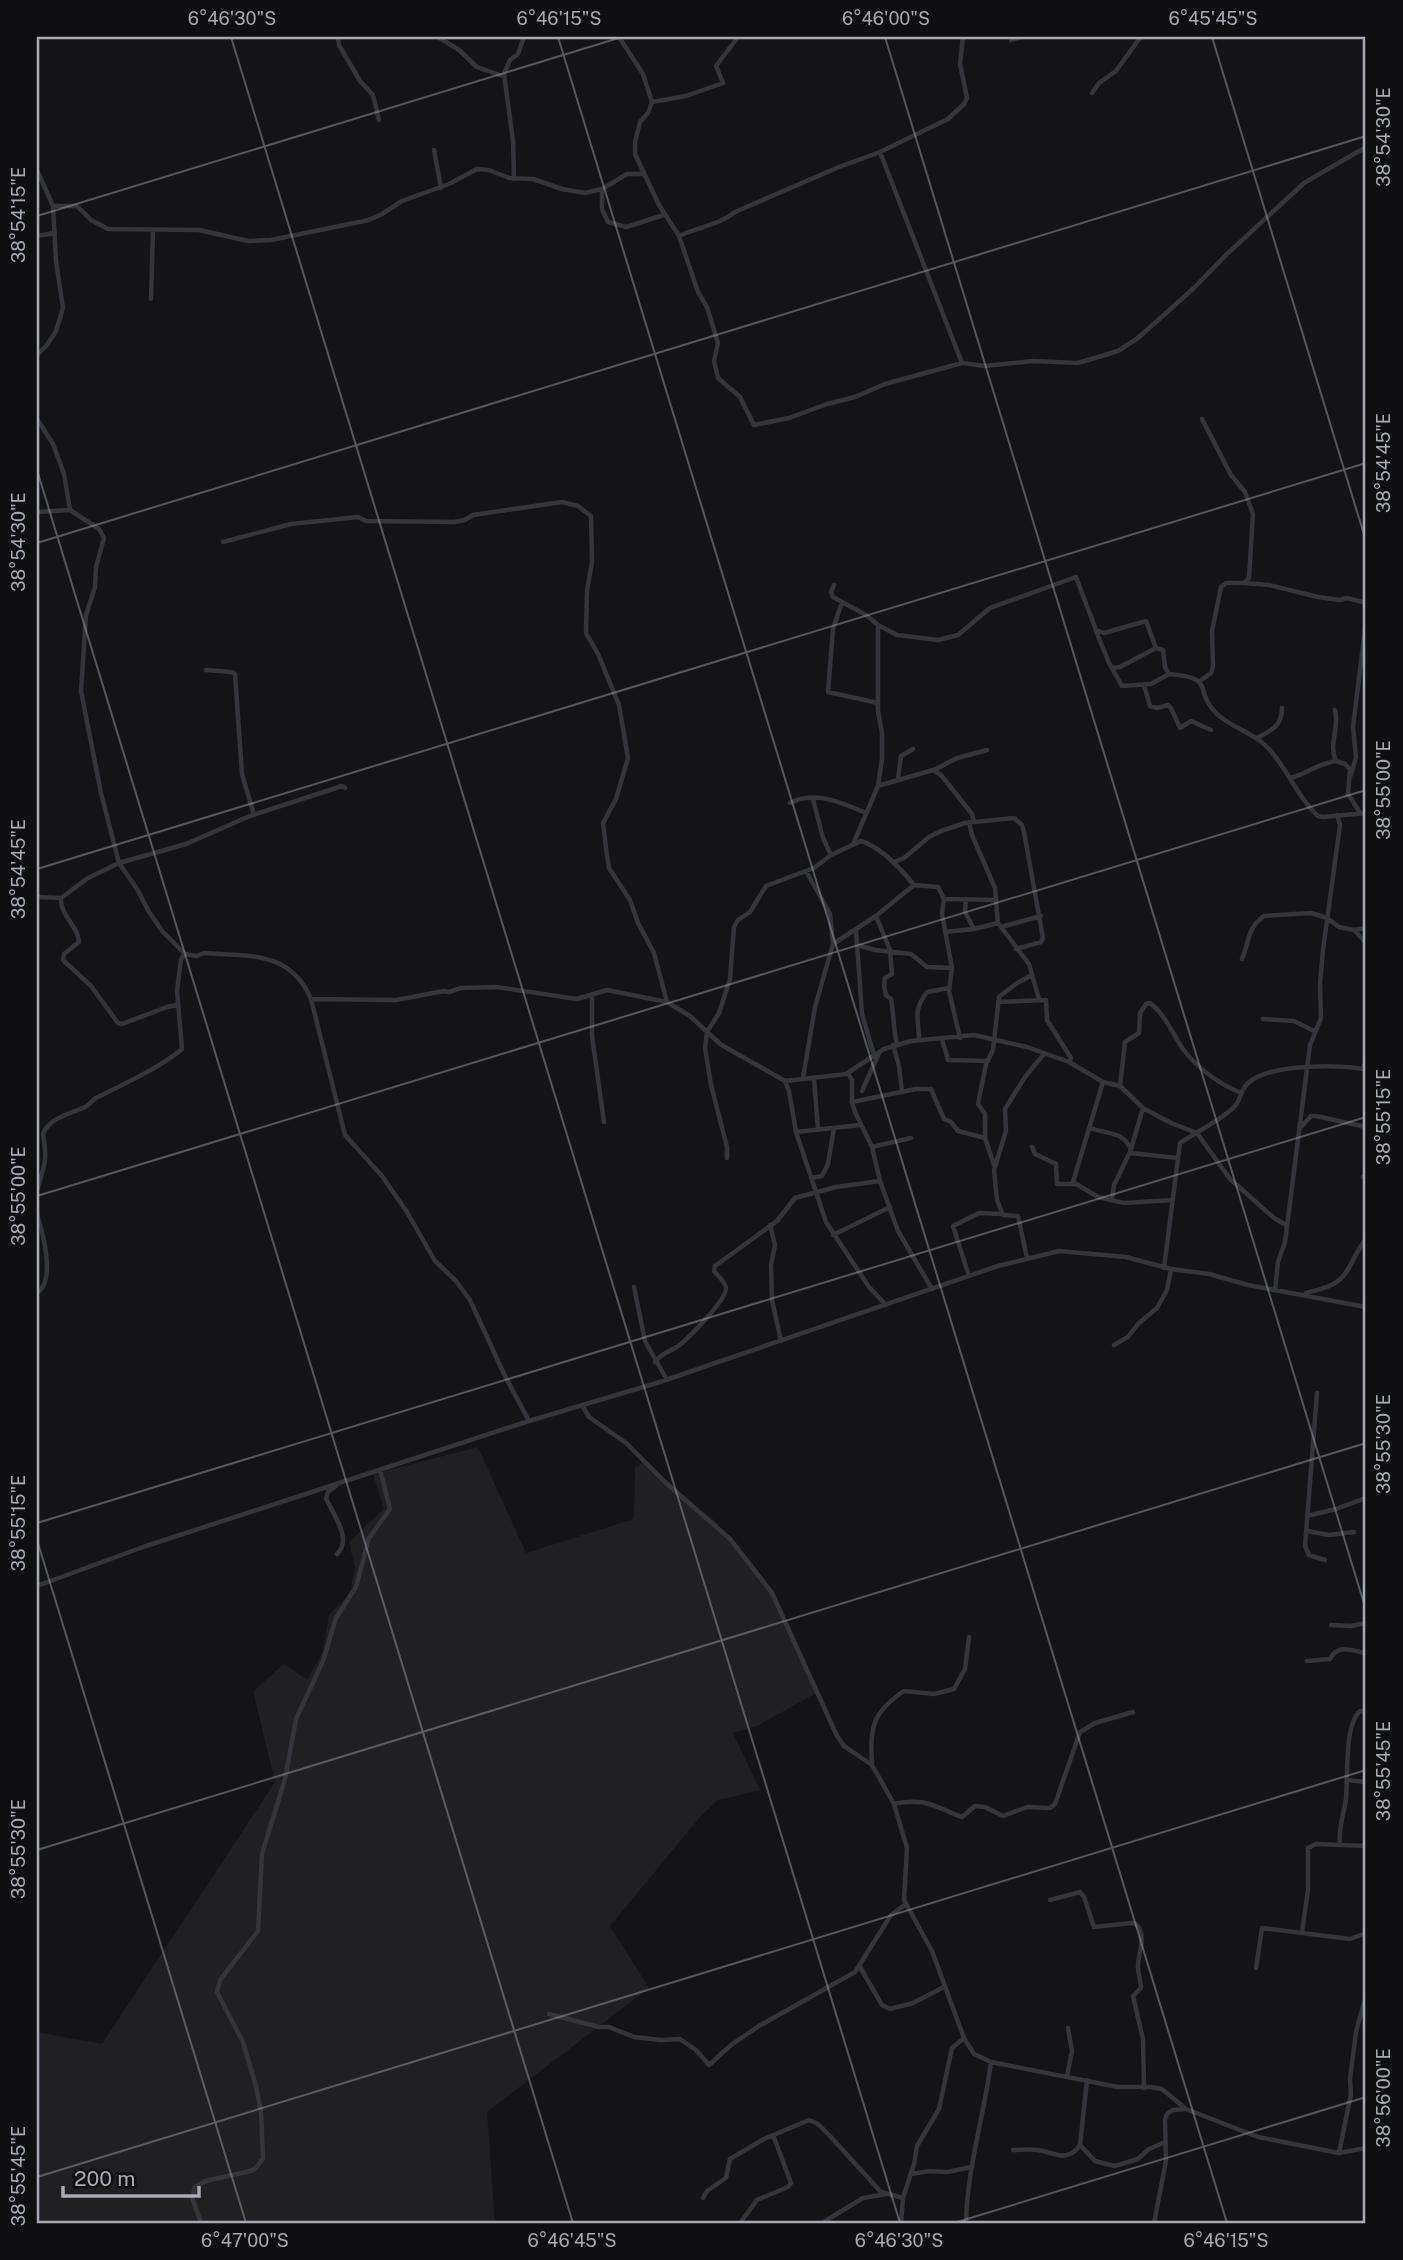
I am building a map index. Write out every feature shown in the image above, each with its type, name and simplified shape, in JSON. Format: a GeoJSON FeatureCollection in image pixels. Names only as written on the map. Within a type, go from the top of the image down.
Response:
{"type":"FeatureCollection","features":[{"type":"Feature","properties":{"kind":"street"},"geometry":{"type":"LineString","coordinates":[[338,37],[339,45],[360,81],[373,95],[379,120]]}},
{"type":"Feature","properties":{"kind":"street"},"geometry":{"type":"LineString","coordinates":[[438,37],[466,55],[477,67],[505,77]]}},
{"type":"Feature","properties":{"kind":"street"},"geometry":{"type":"LineString","coordinates":[[514,179],[513,141],[505,77],[506,68],[510,60],[518,54],[524,37]]}},
{"type":"Feature","properties":{"kind":"street"},"geometry":{"type":"LineString","coordinates":[[619,37],[643,74],[652,102],[648,113],[640,122],[635,154],[665,215],[679,236],[696,286],[707,307],[717,340],[714,361],[716,372],[723,383],[740,397],[754,425],[789,418],[855,397],[885,384],[962,363],[985,366],[1033,361],[1077,363],[1118,351],[1138,338],[1194,288],[1304,183],[1366,147]]}},
{"type":"Feature","properties":{"kind":"street"},"geometry":{"type":"LineString","coordinates":[[652,102],[686,96],[723,83],[716,66],[738,37]]}},
{"type":"Feature","properties":{"kind":"street"},"geometry":{"type":"LineString","coordinates":[[679,236],[696,228],[724,221],[735,212],[880,152],[948,119],[967,98],[960,64],[962,37]]}},
{"type":"Feature","properties":{"kind":"street"},"geometry":{"type":"LineString","coordinates":[[1011,40],[1021,37]]}},
{"type":"Feature","properties":{"kind":"street"},"geometry":{"type":"LineString","coordinates":[[1092,93],[1099,83],[1116,71],[1143,37]]}},
{"type":"Feature","properties":{"kind":"street"},"geometry":{"type":"LineString","coordinates":[[434,150],[441,188]]}},
{"type":"Feature","properties":{"kind":"street"},"geometry":{"type":"LineString","coordinates":[[880,152],[962,363]]}},
{"type":"Feature","properties":{"kind":"street"},"geometry":{"type":"LineString","coordinates":[[53,206],[77,206],[92,220],[108,229],[199,230],[248,241],[271,240],[377,217],[415,195],[441,188],[477,169],[589,193],[622,176],[644,174]]}},
{"type":"Feature","properties":{"kind":"street"},"geometry":{"type":"LineString","coordinates":[[37,170],[53,206],[62,313],[51,339],[37,355]]}},
{"type":"Feature","properties":{"kind":"street"},"geometry":{"type":"LineString","coordinates":[[601,189],[601,209],[608,222],[626,227],[665,215]]}},
{"type":"Feature","properties":{"kind":"street"},"geometry":{"type":"LineString","coordinates":[[151,299],[153,231]]}},
{"type":"Feature","properties":{"kind":"street"},"geometry":{"type":"LineString","coordinates":[[37,236],[55,233]]}},
{"type":"Feature","properties":{"kind":"street"},"geometry":{"type":"LineString","coordinates":[[37,419],[53,444],[64,474],[70,510]]}},
{"type":"Feature","properties":{"kind":"street"},"geometry":{"type":"LineString","coordinates":[[1202,419],[1231,475],[1245,492],[1253,514],[1251,566],[1249,578],[1244,583]]}},
{"type":"Feature","properties":{"kind":"street"},"geometry":{"type":"LineString","coordinates":[[223,542],[291,524],[358,517],[366,521],[454,522],[466,520],[473,514],[562,502],[587,510],[592,522],[592,562],[587,591],[586,633],[619,705],[628,758],[617,799],[603,823],[607,856],[611,872],[630,900],[638,923],[654,953],[667,1002]]}},
{"type":"Feature","properties":{"kind":"street"},"geometry":{"type":"LineString","coordinates":[[37,512],[70,510],[99,529],[104,538],[96,567],[95,587],[86,615],[80,691],[119,863],[153,918],[185,954],[197,956],[204,953],[274,960],[295,974],[305,985],[311,999],[345,1135],[382,1176],[407,1212],[435,1261],[456,1281],[470,1300],[529,1421]]}},
{"type":"Feature","properties":{"kind":"street"},"geometry":{"type":"LineString","coordinates":[[834,585],[831,595],[878,625],[897,635],[927,640],[958,635],[990,608],[1076,577],[1112,668],[1122,686],[1144,685],[1169,674],[1195,678],[1200,681],[1212,708],[1222,718],[1256,738],[1272,752],[1318,816],[1363,812]]}},
{"type":"Feature","properties":{"kind":"street"},"geometry":{"type":"LineString","coordinates":[[1200,681],[1211,673],[1213,666],[1212,631],[1221,587],[1226,583],[1269,586],[1318,597],[1340,600],[1347,598],[1366,603]]}},
{"type":"Feature","properties":{"kind":"street"},"geometry":{"type":"LineString","coordinates":[[842,602],[834,629],[828,692],[878,703]]}},
{"type":"Feature","properties":{"kind":"street"},"geometry":{"type":"LineString","coordinates":[[1096,630],[1104,633],[1146,621],[1156,648]]}},
{"type":"Feature","properties":{"kind":"street"},"geometry":{"type":"LineString","coordinates":[[1363,812],[1348,794],[1356,757],[1353,727],[1366,621]]}},
{"type":"Feature","properties":{"kind":"street"},"geometry":{"type":"LineString","coordinates":[[853,842],[878,786],[882,741],[878,703],[878,625]]}},
{"type":"Feature","properties":{"kind":"street"},"geometry":{"type":"LineString","coordinates":[[1112,668],[1116,669],[1138,659],[1156,648],[1163,650],[1165,667],[1169,674]]}},
{"type":"Feature","properties":{"kind":"street"},"geometry":{"type":"LineString","coordinates":[[206,670],[232,671],[235,675],[242,775],[254,815]]}},
{"type":"Feature","properties":{"kind":"street"},"geometry":{"type":"LineString","coordinates":[[1144,685],[1150,706],[1157,708],[1168,705],[1180,729],[1191,721],[1211,730]]}},
{"type":"Feature","properties":{"kind":"street"},"geometry":{"type":"LineString","coordinates":[[1256,738],[1277,726],[1282,718],[1282,708]]}},
{"type":"Feature","properties":{"kind":"street"},"geometry":{"type":"LineString","coordinates":[[1335,710],[1337,719],[1333,730],[1336,761]]}},
{"type":"Feature","properties":{"kind":"street"},"geometry":{"type":"LineString","coordinates":[[898,779],[901,755],[913,750]]}},
{"type":"Feature","properties":{"kind":"street"},"geometry":{"type":"LineString","coordinates":[[878,786],[987,750]]}},
{"type":"Feature","properties":{"kind":"street"},"geometry":{"type":"LineString","coordinates":[[1291,778],[1307,774],[1322,763],[1336,761],[1348,766],[1351,775]]}},
{"type":"Feature","properties":{"kind":"street"},"geometry":{"type":"LineString","coordinates":[[933,770],[941,775],[972,814],[972,835],[995,888],[1000,925],[1029,964],[1039,999]]}},
{"type":"Feature","properties":{"kind":"street"},"geometry":{"type":"LineString","coordinates":[[37,897],[61,898],[88,878],[119,863],[204,838],[254,815],[338,787],[345,788]]}},
{"type":"Feature","properties":{"kind":"street"},"geometry":{"type":"LineString","coordinates":[[790,803],[802,799],[833,799],[866,813]]}},
{"type":"Feature","properties":{"kind":"street"},"geometry":{"type":"LineString","coordinates":[[813,799],[823,838],[831,855]]}},
{"type":"Feature","properties":{"kind":"street"},"geometry":{"type":"LineString","coordinates":[[1275,1290],[1307,1068],[1314,1031],[1321,1014],[1320,983],[1340,821],[1346,814]]}},
{"type":"Feature","properties":{"kind":"street"},"geometry":{"type":"LineString","coordinates":[[1337,815],[1340,821]]}},
{"type":"Feature","properties":{"kind":"street"},"geometry":{"type":"LineString","coordinates":[[893,863],[904,858],[934,834],[971,822],[1014,818],[1019,821],[1024,832],[1043,932],[1041,942],[1016,949]]}},
{"type":"Feature","properties":{"kind":"street"},"geometry":{"type":"LineString","coordinates":[[727,1158],[727,1147],[706,1055],[707,1032],[719,1013],[730,979],[736,923],[750,912],[766,886],[806,872],[853,842],[864,841],[893,863],[914,885]]}},
{"type":"Feature","properties":{"kind":"street"},"geometry":{"type":"LineString","coordinates":[[803,1078],[815,1007],[833,944],[830,914],[806,872]]}},
{"type":"Feature","properties":{"kind":"street"},"geometry":{"type":"LineString","coordinates":[[833,944],[876,916],[914,885],[936,886],[944,899],[942,914],[951,968],[949,988],[960,1038]]}},
{"type":"Feature","properties":{"kind":"street"},"geometry":{"type":"LineString","coordinates":[[61,898],[62,908],[77,932],[79,942],[64,954],[63,960],[91,986],[118,1023],[126,1023],[177,1005]]}},
{"type":"Feature","properties":{"kind":"street"},"geometry":{"type":"LineString","coordinates":[[944,899],[996,900]]}},
{"type":"Feature","properties":{"kind":"street"},"geometry":{"type":"LineString","coordinates":[[966,899],[965,912],[974,929]]}},
{"type":"Feature","properties":{"kind":"street"},"geometry":{"type":"LineString","coordinates":[[1241,959],[1249,932],[1264,916],[1303,913],[1327,919],[1335,926],[1354,930],[1366,928]]}},
{"type":"Feature","properties":{"kind":"street"},"geometry":{"type":"LineString","coordinates":[[876,916],[890,950],[892,972],[886,978],[884,986],[892,1003],[892,1026],[902,1092]]}},
{"type":"Feature","properties":{"kind":"street"},"geometry":{"type":"LineString","coordinates":[[946,932],[1041,916]]}},
{"type":"Feature","properties":{"kind":"street"},"geometry":{"type":"LineString","coordinates":[[1326,929],[1335,926]]}},
{"type":"Feature","properties":{"kind":"street"},"geometry":{"type":"LineString","coordinates":[[856,930],[862,1014],[874,1055]]}},
{"type":"Feature","properties":{"kind":"street"},"geometry":{"type":"LineString","coordinates":[[1354,930],[1366,943]]}},
{"type":"Feature","properties":{"kind":"street"},"geometry":{"type":"LineString","coordinates":[[857,945],[915,956],[927,967],[951,968]]}},
{"type":"Feature","properties":{"kind":"street"},"geometry":{"type":"LineString","coordinates":[[37,1191],[46,1161],[47,1149],[43,1134],[45,1128],[180,1051],[184,1045],[177,1005],[181,959],[185,954]]}},
{"type":"Feature","properties":{"kind":"street"},"geometry":{"type":"LineString","coordinates":[[1003,1215],[997,1200],[995,1168],[985,1138],[985,1114],[978,1104],[988,1061],[992,1055],[999,997],[1032,975]]}},
{"type":"Feature","properties":{"kind":"street"},"geometry":{"type":"LineString","coordinates":[[311,999],[396,1000],[461,988],[496,987],[568,999],[583,998],[607,990],[667,1002],[682,1011],[720,1044],[785,1081],[796,1132],[833,1235],[869,1287],[886,1305]]}},
{"type":"Feature","properties":{"kind":"street"},"geometry":{"type":"LineString","coordinates":[[919,1040],[916,1012],[920,1002],[927,992],[949,988]]}},
{"type":"Feature","properties":{"kind":"street"},"geometry":{"type":"LineString","coordinates":[[592,994],[592,1036],[604,1122]]}},
{"type":"Feature","properties":{"kind":"street"},"geometry":{"type":"LineString","coordinates":[[998,1002],[1026,1003],[1046,1000],[1048,1020],[1072,1059],[1069,1062]]}},
{"type":"Feature","properties":{"kind":"street"},"geometry":{"type":"LineString","coordinates":[[1120,1086],[1125,1042],[1139,1033],[1140,1013],[1148,1003],[1163,1016],[1191,1057],[1216,1081],[1241,1093]]}},
{"type":"Feature","properties":{"kind":"street"},"geometry":{"type":"LineString","coordinates":[[1263,1019],[1294,1021],[1314,1031]]}},
{"type":"Feature","properties":{"kind":"street"},"geometry":{"type":"LineString","coordinates":[[1366,1025],[1366,1044]]}},
{"type":"Feature","properties":{"kind":"street"},"geometry":{"type":"LineString","coordinates":[[785,1081],[848,1073],[880,1051],[919,1040],[974,1035],[1027,1047],[1069,1062],[1103,1082],[1120,1086],[1143,1108],[1196,1133],[1230,1179],[1286,1226]]}},
{"type":"Feature","properties":{"kind":"street"},"geometry":{"type":"LineString","coordinates":[[942,1039],[945,1055],[950,1061],[988,1061]]}},
{"type":"Feature","properties":{"kind":"street"},"geometry":{"type":"LineString","coordinates":[[862,1091],[880,1051]]}},
{"type":"Feature","properties":{"kind":"street"},"geometry":{"type":"LineString","coordinates":[[995,1168],[1006,1130],[1004,1114],[1007,1102],[1044,1054]]}},
{"type":"Feature","properties":{"kind":"street"},"geometry":{"type":"LineString","coordinates":[[1164,1268],[1180,1143],[1233,1107],[1247,1084],[1265,1075],[1290,1068],[1365,1068],[1366,1061]]}},
{"type":"Feature","properties":{"kind":"street"},"geometry":{"type":"LineString","coordinates":[[848,1073],[852,1080],[852,1102],[872,1147],[880,1181],[902,1241],[932,1289]]}},
{"type":"Feature","properties":{"kind":"street"},"geometry":{"type":"LineString","coordinates":[[814,1078],[818,1130]]}},
{"type":"Feature","properties":{"kind":"street"},"geometry":{"type":"LineString","coordinates":[[1103,1082],[1073,1179],[1076,1184],[1098,1197],[1124,1203],[1173,1200]]}},
{"type":"Feature","properties":{"kind":"street"},"geometry":{"type":"LineString","coordinates":[[852,1102],[931,1089],[944,1119],[951,1122],[958,1131],[985,1138]]}},
{"type":"Feature","properties":{"kind":"street"},"geometry":{"type":"LineString","coordinates":[[1112,1199],[1114,1185],[1130,1152],[1143,1108]]}},
{"type":"Feature","properties":{"kind":"street"},"geometry":{"type":"LineString","coordinates":[[1299,1129],[1311,1116],[1366,1127]]}},
{"type":"Feature","properties":{"kind":"street"},"geometry":{"type":"LineString","coordinates":[[796,1132],[860,1125]]}},
{"type":"Feature","properties":{"kind":"street"},"geometry":{"type":"LineString","coordinates":[[811,1178],[822,1176],[826,1169],[834,1128]]}},
{"type":"Feature","properties":{"kind":"street"},"geometry":{"type":"LineString","coordinates":[[1090,1128],[1119,1136],[1128,1144],[1130,1152]]}},
{"type":"Feature","properties":{"kind":"street"},"geometry":{"type":"LineString","coordinates":[[872,1147],[911,1138]]}},
{"type":"Feature","properties":{"kind":"street"},"geometry":{"type":"LineString","coordinates":[[1032,1147],[1035,1154],[1056,1164],[1057,1184],[1076,1184]]}},
{"type":"Feature","properties":{"kind":"street"},"geometry":{"type":"LineString","coordinates":[[1130,1152],[1178,1158]]}},
{"type":"Feature","properties":{"kind":"street"},"geometry":{"type":"LineString","coordinates":[[655,1362],[657,1357],[688,1338],[724,1296],[724,1283],[714,1267],[776,1221],[794,1199],[816,1192],[880,1181]]}},
{"type":"Feature","properties":{"kind":"street"},"geometry":{"type":"LineString","coordinates":[[833,1235],[890,1208]]}},
{"type":"Feature","properties":{"kind":"street"},"geometry":{"type":"LineString","coordinates":[[969,1276],[953,1226],[982,1212],[1018,1216],[1027,1258]]}},
{"type":"Feature","properties":{"kind":"street"},"geometry":{"type":"LineString","coordinates":[[37,1215],[47,1279],[45,1287],[37,1293]]}},
{"type":"Feature","properties":{"kind":"street"},"geometry":{"type":"LineString","coordinates":[[770,1225],[775,1245],[771,1265],[772,1300],[781,1340]]}},
{"type":"Feature","properties":{"kind":"street"},"geometry":{"type":"LineString","coordinates":[[1301,1294],[1339,1282],[1366,1238]]}},
{"type":"Feature","properties":{"kind":"street"},"geometry":{"type":"LineString","coordinates":[[37,1586],[143,1548],[529,1421],[667,1380],[1027,1258],[1064,1251],[1126,1257],[1164,1268],[1366,1307]]}},
{"type":"Feature","properties":{"kind":"street"},"geometry":{"type":"LineString","coordinates":[[1114,1345],[1128,1337],[1138,1324],[1157,1308],[1167,1290],[1171,1269]]}},
{"type":"Feature","properties":{"kind":"street"},"geometry":{"type":"LineString","coordinates":[[634,1287],[643,1334],[655,1362],[667,1380]]}},
{"type":"Feature","properties":{"kind":"street"},"geometry":{"type":"LineString","coordinates":[[1317,1393],[1306,1551],[1309,1555],[1325,1560]]}},
{"type":"Feature","properties":{"kind":"street"},"geometry":{"type":"LineString","coordinates":[[582,1405],[589,1417],[626,1443],[665,1482],[730,1539],[772,1593],[836,1736],[844,1746],[872,1765],[894,1804],[907,1848],[903,1892],[906,1904],[932,1951],[964,2038],[974,2054],[990,2062],[1118,2087],[1162,2090],[1186,2109]]}},
{"type":"Feature","properties":{"kind":"street"},"geometry":{"type":"LineString","coordinates":[[201,2223],[192,2202],[195,2187],[206,2181],[250,2171],[256,2168],[263,2158],[261,2112],[256,2085],[243,2042],[229,2012],[219,1999],[217,1988],[220,1980],[258,1931],[262,1854],[285,1779],[296,1719],[323,1661],[336,1618],[356,1587],[369,1538],[390,1509],[380,1470]]}},
{"type":"Feature","properties":{"kind":"street"},"geometry":{"type":"LineString","coordinates":[[337,1554],[342,1549],[344,1540],[326,1498],[328,1492],[341,1483]]}},
{"type":"Feature","properties":{"kind":"street"},"geometry":{"type":"LineString","coordinates":[[1307,1516],[1366,1498]]}},
{"type":"Feature","properties":{"kind":"street"},"geometry":{"type":"LineString","coordinates":[[1307,1531],[1329,1535],[1354,1532]]}},
{"type":"Feature","properties":{"kind":"street"},"geometry":{"type":"LineString","coordinates":[[1331,1625],[1351,1626],[1366,1623]]}},
{"type":"Feature","properties":{"kind":"street"},"geometry":{"type":"LineString","coordinates":[[872,1765],[874,1721],[904,1691],[934,1694],[954,1689],[965,1669],[969,1637]]}},
{"type":"Feature","properties":{"kind":"street"},"geometry":{"type":"LineString","coordinates":[[1307,1661],[1330,1659],[1338,1649],[1366,1653]]}},
{"type":"Feature","properties":{"kind":"street"},"geometry":{"type":"LineString","coordinates":[[1340,1844],[1354,1718],[1360,1712],[1366,1712]]}},
{"type":"Feature","properties":{"kind":"street"},"geometry":{"type":"LineString","coordinates":[[894,1804],[925,1801],[962,1817],[975,1806],[985,1807],[1003,1816],[1027,1807],[1050,1808],[1055,1804],[1080,1732],[1095,1723],[1133,1713]]}},
{"type":"Feature","properties":{"kind":"street"},"geometry":{"type":"LineString","coordinates":[[1347,1780],[1366,1782]]}},
{"type":"Feature","properties":{"kind":"street"},"geometry":{"type":"LineString","coordinates":[[1303,1932],[1308,1890],[1308,1848],[1316,1844],[1366,1846]]}},
{"type":"Feature","properties":{"kind":"street"},"geometry":{"type":"LineString","coordinates":[[1049,1900],[1080,1892],[1084,1896],[1094,1927],[1132,1923],[1140,1928],[1142,1936],[1138,1964],[1141,1988],[1133,1996],[1143,2039],[1144,2088]]}},
{"type":"Feature","properties":{"kind":"street"},"geometry":{"type":"LineString","coordinates":[[549,2014],[598,2028],[609,2027],[634,2037],[681,2039],[709,2064],[759,2026],[860,1967],[865,1954],[891,1915],[906,1904]]}},
{"type":"Feature","properties":{"kind":"street"},"geometry":{"type":"LineString","coordinates":[[1256,1968],[1262,1928],[1350,1939],[1366,1933]]}},
{"type":"Feature","properties":{"kind":"street"},"geometry":{"type":"LineString","coordinates":[[860,1967],[882,2005],[890,2009],[913,2003],[944,1987]]}},
{"type":"Feature","properties":{"kind":"street"},"geometry":{"type":"LineString","coordinates":[[1339,2153],[1351,2094],[1350,2079],[1356,2032],[1365,1999]]}},
{"type":"Feature","properties":{"kind":"street"},"geometry":{"type":"LineString","coordinates":[[1067,2076],[1072,2051],[1068,2028]]}},
{"type":"Feature","properties":{"kind":"street"},"geometry":{"type":"LineString","coordinates":[[901,2223],[903,2198],[917,2146],[939,2109],[952,2048],[964,2038]]}},
{"type":"Feature","properties":{"kind":"street"},"geometry":{"type":"LineString","coordinates":[[966,2223],[972,2167],[990,2062]]}},
{"type":"Feature","properties":{"kind":"street"},"geometry":{"type":"LineString","coordinates":[[1013,2150],[1038,2150],[1062,2157],[1076,2151],[1080,2145],[1087,2080]]}},
{"type":"Feature","properties":{"kind":"street"},"geometry":{"type":"LineString","coordinates":[[1154,2223],[1166,2161],[1163,2127],[1167,2114],[1178,2108],[1258,2137],[1339,2153],[1366,2148]]}},
{"type":"Feature","properties":{"kind":"street"},"geometry":{"type":"LineString","coordinates":[[703,2198],[710,2189],[726,2178],[730,2159],[773,2135],[812,2121],[830,2135],[881,2192],[903,2198]]}},
{"type":"Feature","properties":{"kind":"street"},"geometry":{"type":"LineString","coordinates":[[740,2223],[757,2200],[788,2187],[791,2183],[773,2135]]}},
{"type":"Feature","properties":{"kind":"street"},"geometry":{"type":"LineString","coordinates":[[1080,2145],[1096,2161],[1115,2166],[1138,2159],[1149,2149],[1165,2142]]}},
{"type":"Feature","properties":{"kind":"street"},"geometry":{"type":"LineString","coordinates":[[910,2174],[947,2172],[972,2167]]}},
{"type":"Feature","properties":{"kind":"street"},"geometry":{"type":"LineString","coordinates":[[822,2223],[863,2198],[886,2194]]}},
{"type":"Feature","properties":{"kind":"shaded area"},"geometry":{"type":"Polygon","coordinates":[[[478,1447],[526,1553],[634,1519],[635,1468],[644,1461],[683,1497],[714,1520],[765,1580],[816,1693],[759,1725],[733,1733],[760,1790],[718,1800],[701,1816],[610,1926],[649,1988],[487,2112],[495,2223],[37,2223],[37,2032],[102,2044],[275,1782],[253,1691],[284,1664],[307,1680],[323,1651],[329,1615],[349,1595],[355,1569],[349,1542],[384,1509],[373,1474],[478,1447]]]}}]}
